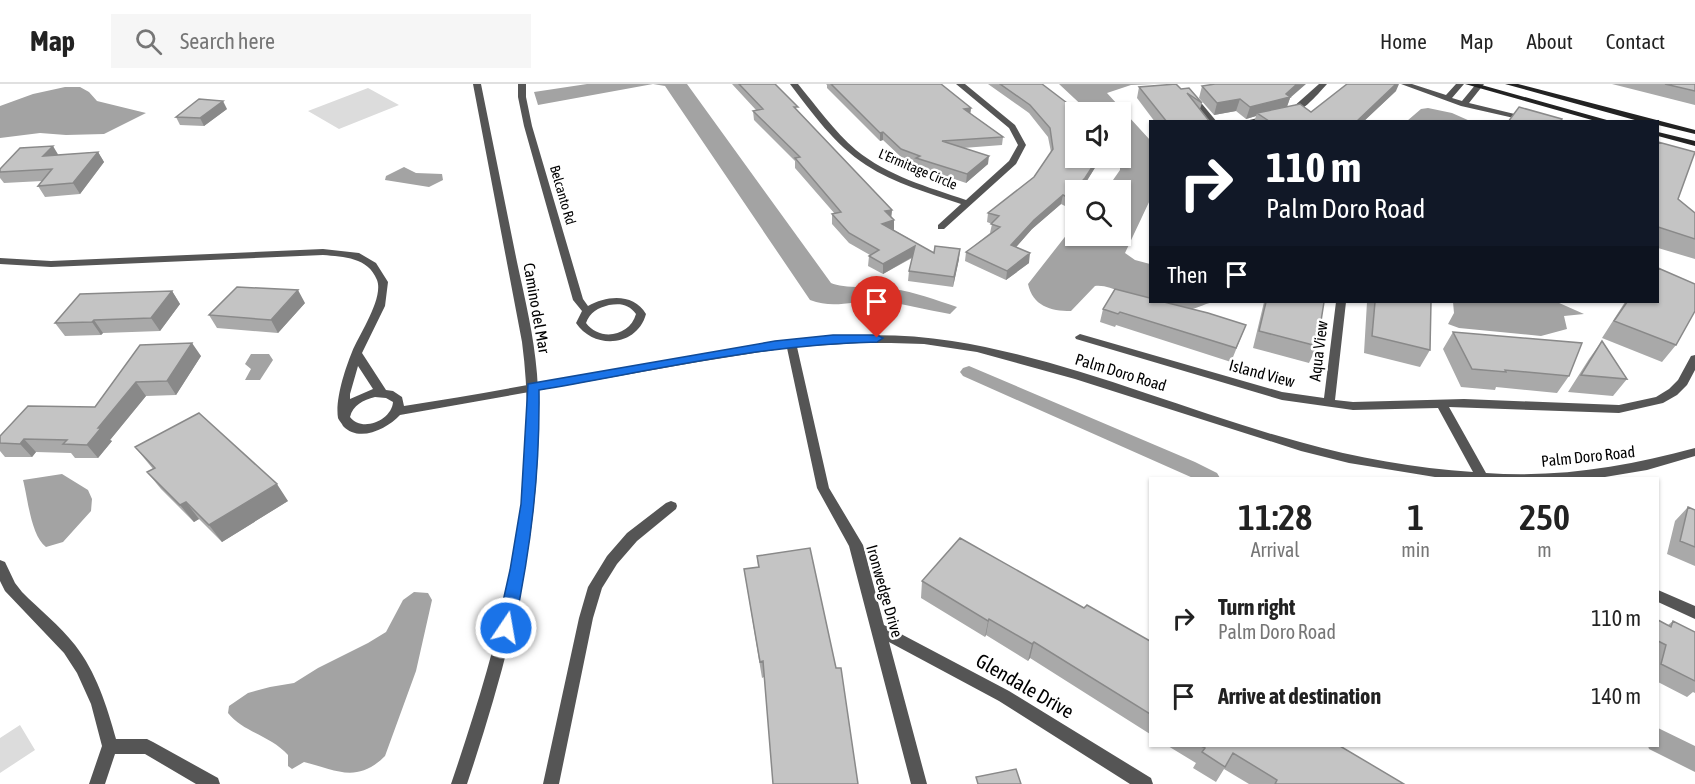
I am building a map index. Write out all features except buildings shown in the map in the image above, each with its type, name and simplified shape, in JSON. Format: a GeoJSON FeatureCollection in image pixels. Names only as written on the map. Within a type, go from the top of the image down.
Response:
{"type":"FeatureCollection","features":[{"type":"Feature","properties":{"kind":"main road"},"geometry":{"type":"LineString","coordinates":[[1468,84],[1479,85],[1603,120]]}},
{"type":"Feature","properties":{"kind":"main road"},"geometry":{"type":"LineString","coordinates":[[1509,84],[1647,120]]}},
{"type":"Feature","properties":{"kind":"main road"},"geometry":{"type":"LineString","coordinates":[[1659,123],[1695,132]]}},
{"type":"Feature","properties":{"kind":"main road"},"geometry":{"type":"LineString","coordinates":[[1659,134],[1695,144]]}},
{"type":"Feature","properties":{"kind":"street","name":"Camino del Mar"},"geometry":{"type":"LineString","coordinates":[[459,784],[501,647],[518,570],[529,504],[533,445],[532,387],[528,343],[477,84]]}},
{"type":"Feature","properties":{"kind":"street","name":"Belcanto Rd"},"geometry":{"type":"LineString","coordinates":[[522,84],[522,98],[528,126],[578,300],[588,311]]}},
{"type":"Feature","properties":{"kind":"street","name":"L'Ermitage Circle"},"geometry":{"type":"LineString","coordinates":[[794,84],[850,148],[867,162],[900,179],[968,204],[1013,162],[1022,146],[1012,127],[960,84]]}},
{"type":"Feature","properties":{"kind":"street"},"geometry":{"type":"LineString","coordinates":[[1254,120],[1291,112],[1323,84]]}},
{"type":"Feature","properties":{"kind":"street"},"geometry":{"type":"LineString","coordinates":[[1405,84],[1464,104],[1535,120]]}},
{"type":"Feature","properties":{"kind":"street"},"geometry":{"type":"LineString","coordinates":[[1447,99],[1460,84]]}},
{"type":"Feature","properties":{"kind":"street"},"geometry":{"type":"LineString","coordinates":[[1464,104],[1479,85]]}},
{"type":"Feature","properties":{"kind":"street"},"geometry":{"type":"LineString","coordinates":[[1189,95],[1211,120]]}},
{"type":"Feature","properties":{"kind":"street"},"geometry":{"type":"LineString","coordinates":[[942,227],[968,204]]}},
{"type":"Feature","properties":{"kind":"street"},"geometry":{"type":"LineString","coordinates":[[0,261],[51,264],[323,252],[356,255],[373,265],[383,282],[380,306],[357,353],[344,394],[345,413],[346,423],[351,426],[368,428],[386,422],[398,411],[398,400],[394,396],[382,393],[360,398],[348,407],[345,413]]}},
{"type":"Feature","properties":{"kind":"street","name":"Belcanto Rd"},"geometry":{"type":"LineString","coordinates":[[624,301],[638,308],[641,320],[632,330],[624,334],[615,337],[596,336],[584,329],[581,323],[588,311],[604,302],[624,301]]}},
{"type":"Feature","properties":{"kind":"street","name":"Aqua View"},"geometry":{"type":"LineString","coordinates":[[1329,404],[1341,303]]}},
{"type":"Feature","properties":{"kind":"street","name":"Island View"},"geometry":{"type":"LineString","coordinates":[[1080,337],[1282,396],[1329,404],[1368,406],[1441,403],[1619,409],[1641,406],[1673,392],[1683,382],[1695,358]]}},
{"type":"Feature","properties":{"kind":"street","name":"Palm Doro Road"},"geometry":{"type":"LineString","coordinates":[[398,411],[457,403],[532,387],[790,343],[877,338],[968,347],[1041,364],[1300,446],[1425,472],[1482,477]]}},
{"type":"Feature","properties":{"kind":"street","name":"Ironwedge Drive"},"geometry":{"type":"LineString","coordinates":[[790,343],[823,488],[830,504],[854,539],[919,784]]}},
{"type":"Feature","properties":{"kind":"street"},"geometry":{"type":"LineString","coordinates":[[357,353],[382,393]]}},
{"type":"Feature","properties":{"kind":"street"},"geometry":{"type":"LineString","coordinates":[[1441,403],[1482,477]]}},
{"type":"Feature","properties":{"kind":"street","name":"Palm Doro Road"},"geometry":{"type":"LineString","coordinates":[[1550,477],[1641,467],[1695,452]]}},
{"type":"Feature","properties":{"kind":"street"},"geometry":{"type":"LineString","coordinates":[[551,784],[586,618],[595,587],[612,560],[632,537],[671,506]]}},
{"type":"Feature","properties":{"kind":"street"},"geometry":{"type":"LineString","coordinates":[[0,566],[17,596],[69,648],[83,669],[99,704],[110,746],[97,784]]}},
{"type":"Feature","properties":{"kind":"street"},"geometry":{"type":"LineString","coordinates":[[1659,596],[1695,614]]}},
{"type":"Feature","properties":{"kind":"street","name":"Glendale Drive"},"geometry":{"type":"LineString","coordinates":[[880,630],[1004,696],[1146,784]]}},
{"type":"Feature","properties":{"kind":"street"},"geometry":{"type":"LineString","coordinates":[[110,746],[147,747],[212,784]]}},
{"type":"Feature","properties":{"kind":"shaded area"},"geometry":{"type":"Polygon","coordinates":[[[587,84],[653,84],[538,105],[534,92],[587,84]]]}},
{"type":"Feature","properties":{"kind":"shaded area"},"geometry":{"type":"Polygon","coordinates":[[[653,84],[687,84],[831,283],[901,290],[957,307],[950,314],[903,304],[875,301],[827,304],[810,300],[665,86],[653,84]]]}},
{"type":"Feature","properties":{"kind":"shaded area"},"geometry":{"type":"Polygon","coordinates":[[[1059,84],[1155,84],[1131,85],[1107,93],[1115,102],[1078,102],[1059,84]]]}},
{"type":"Feature","properties":{"kind":"shaded area"},"geometry":{"type":"Polygon","coordinates":[[[65,87],[80,87],[89,92],[97,101],[146,113],[104,134],[40,133],[0,138],[0,106],[33,94],[65,87]]]}},
{"type":"Feature","properties":{"kind":"shaded area"},"geometry":{"type":"Polygon","coordinates":[[[368,88],[399,105],[339,129],[308,111],[368,88]]]}},
{"type":"Feature","properties":{"kind":"shaded area"},"geometry":{"type":"Polygon","coordinates":[[[1428,108],[1452,113],[1468,120],[1408,120],[1421,109],[1428,108]]]}},
{"type":"Feature","properties":{"kind":"shaded area"},"geometry":{"type":"Polygon","coordinates":[[[1131,119],[1149,139],[1149,202],[1131,240],[1131,180],[1113,180],[1120,168],[1131,168],[1131,119]]]}},
{"type":"Feature","properties":{"kind":"shaded area"},"geometry":{"type":"Polygon","coordinates":[[[404,167],[416,173],[442,174],[443,180],[429,187],[385,180],[386,176],[404,167]]]}},
{"type":"Feature","properties":{"kind":"shaded area"},"geometry":{"type":"Polygon","coordinates":[[[1065,237],[1065,246],[1128,246],[1125,253],[1135,260],[1149,264],[1149,302],[1112,289],[1095,286],[1071,311],[1056,310],[1038,302],[1028,284],[1065,237]]]}},
{"type":"Feature","properties":{"kind":"shaded area"},"geometry":{"type":"Polygon","coordinates":[[[1150,303],[1210,303],[1192,309],[1178,310],[1150,303]]]}},
{"type":"Feature","properties":{"kind":"shaded area"},"geometry":{"type":"Polygon","coordinates":[[[1453,303],[1559,303],[1584,314],[1564,316],[1567,329],[1541,336],[1459,328],[1448,324],[1454,313],[1453,303]]]}},
{"type":"Feature","properties":{"kind":"shaded area"},"geometry":{"type":"Polygon","coordinates":[[[251,354],[269,354],[273,360],[260,380],[245,380],[251,369],[245,364],[251,354]]]}},
{"type":"Feature","properties":{"kind":"shaded area"},"geometry":{"type":"Polygon","coordinates":[[[62,474],[88,490],[92,499],[91,511],[63,542],[46,547],[33,526],[23,480],[62,474]]]}},
{"type":"Feature","properties":{"kind":"shaded area"},"geometry":{"type":"Polygon","coordinates":[[[414,592],[428,593],[432,600],[416,671],[385,756],[375,765],[365,770],[346,772],[304,762],[292,769],[288,766],[288,755],[274,743],[241,725],[228,713],[229,706],[248,693],[294,683],[386,632],[403,600],[414,592]]]}},
{"type":"Feature","properties":{"kind":"shaded area"},"geometry":{"type":"Polygon","coordinates":[[[20,725],[35,750],[0,773],[0,738],[20,725]]]}},
{"type":"Feature","properties":{"kind":"waterway"},"geometry":{"type":"LineString","coordinates":[[969,372],[1208,477]]}},
{"type":"Feature","properties":{"kind":"waterway"},"geometry":{"type":"LineString","coordinates":[[1659,741],[1695,760]]}},
{"type":"Feature","properties":{"kind":"route"},"geometry":{"type":"LineString","coordinates":[[506,628],[529,504],[533,445],[532,387],[775,345],[833,339],[877,338]]}}]}
